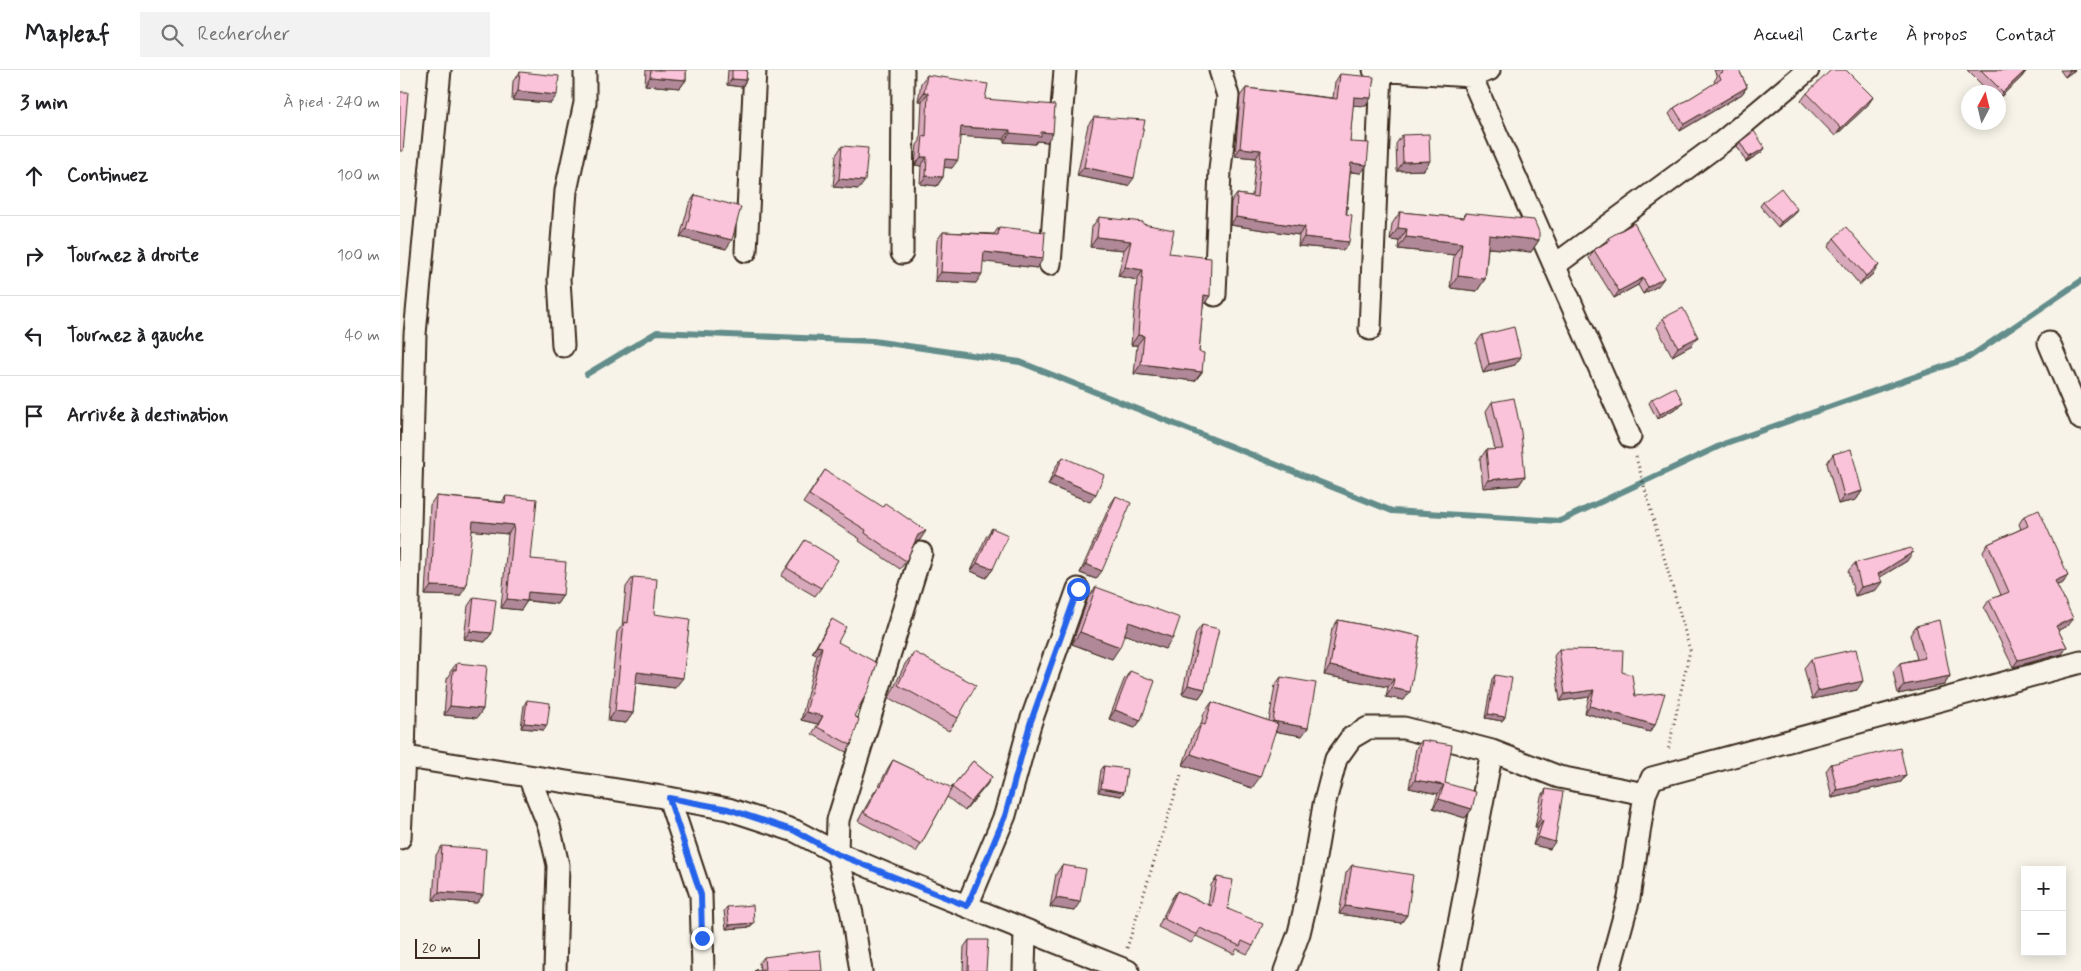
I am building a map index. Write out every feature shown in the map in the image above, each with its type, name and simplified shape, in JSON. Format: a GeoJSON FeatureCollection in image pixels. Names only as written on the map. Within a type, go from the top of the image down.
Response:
{"type":"FeatureCollection","features":[{"type":"Feature","properties":{"kind":"street"},"geometry":{"type":"LineString","coordinates":[[400,838],[415,334],[440,70]]}},
{"type":"Feature","properties":{"kind":"street"},"geometry":{"type":"LineString","coordinates":[[563,346],[559,279],[566,191],[585,103],[584,70]]}},
{"type":"Feature","properties":{"kind":"street"},"geometry":{"type":"LineString","coordinates":[[746,251],[755,70]]}},
{"type":"Feature","properties":{"kind":"street"},"geometry":{"type":"LineString","coordinates":[[902,253],[903,70]]}},
{"type":"Feature","properties":{"kind":"street"},"geometry":{"type":"LineString","coordinates":[[1050,264],[1066,70]]}},
{"type":"Feature","properties":{"kind":"street"},"geometry":{"type":"LineString","coordinates":[[1214,295],[1220,170],[1228,96],[1220,70]]}},
{"type":"Feature","properties":{"kind":"street"},"geometry":{"type":"LineString","coordinates":[[1370,329],[1378,70],[1476,72],[1555,265],[1630,437]]}},
{"type":"Feature","properties":{"kind":"street"},"geometry":{"type":"LineString","coordinates":[[1555,265],[1722,142],[1808,70]]}},
{"type":"Feature","properties":{"kind":"street"},"geometry":{"type":"LineString","coordinates":[[2049,343],[2081,419]]}},
{"type":"Feature","properties":{"kind":"street"},"geometry":{"type":"LineString","coordinates":[[861,971],[852,914],[837,854],[838,820],[921,553]]}},
{"type":"Feature","properties":{"kind":"street"},"geometry":{"type":"LineString","coordinates":[[967,906],[1005,816],[1030,724],[1078,589]]}},
{"type":"Feature","properties":{"kind":"street"},"geometry":{"type":"LineString","coordinates":[[1609,971],[1628,898],[1645,794],[1652,778],[2081,662]]}},
{"type":"Feature","properties":{"kind":"street"},"geometry":{"type":"LineString","coordinates":[[1284,971],[1299,933],[1310,887],[1324,805],[1336,759],[1350,738],[1368,728],[1404,728],[1492,751],[1559,777],[1645,794]]}},
{"type":"Feature","properties":{"kind":"street"},"geometry":{"type":"LineString","coordinates":[[1450,971],[1492,751]]}},
{"type":"Feature","properties":{"kind":"street"},"geometry":{"type":"LineString","coordinates":[[402,756],[728,809],[795,831],[837,854],[1124,969]]}},
{"type":"Feature","properties":{"kind":"street"},"geometry":{"type":"LineString","coordinates":[[529,777],[549,826],[558,865],[555,971]]}},
{"type":"Feature","properties":{"kind":"street"},"geometry":{"type":"LineString","coordinates":[[669,798],[701,895],[703,971]]}},
{"type":"Feature","properties":{"kind":"street"},"geometry":{"type":"LineString","coordinates":[[1024,971],[1026,931]]}},
{"type":"Feature","properties":{"kind":"path"},"geometry":{"type":"LineString","coordinates":[[1630,437],[1690,650],[1663,774]]}},
{"type":"Feature","properties":{"kind":"path"},"geometry":{"type":"LineString","coordinates":[[1124,969],[1181,775]]}},
{"type":"Feature","properties":{"kind":"building"},"geometry":{"type":"Polygon","coordinates":[[[651,70],[686,70],[686,80],[650,77],[651,70]]]}},
{"type":"Feature","properties":{"kind":"building"},"geometry":{"type":"Polygon","coordinates":[[[732,70],[747,70],[746,80],[732,79],[732,70]]]}},
{"type":"Feature","properties":{"kind":"building"},"geometry":{"type":"Polygon","coordinates":[[[1721,70],[1739,70],[1747,87],[1684,124],[1674,108],[1721,79],[1719,74],[1723,72],[1721,70]]]}},
{"type":"Feature","properties":{"kind":"building"},"geometry":{"type":"Polygon","coordinates":[[[1831,70],[1846,70],[1873,97],[1841,128],[1807,93],[1831,70]]]}},
{"type":"Feature","properties":{"kind":"building"},"geometry":{"type":"Polygon","coordinates":[[[1981,70],[2026,70],[2006,89],[2006,85],[1996,85],[1981,70]]]}},
{"type":"Feature","properties":{"kind":"building"},"geometry":{"type":"Polygon","coordinates":[[[520,72],[559,76],[557,95],[518,91],[520,72]]]}},
{"type":"Feature","properties":{"kind":"building"},"geometry":{"type":"Polygon","coordinates":[[[1340,74],[1374,77],[1371,98],[1354,97],[1350,142],[1369,143],[1367,165],[1351,163],[1346,214],[1352,215],[1349,242],[1304,237],[1305,227],[1236,217],[1237,194],[1257,197],[1261,150],[1240,148],[1246,88],[1337,99],[1340,74]]]}},
{"type":"Feature","properties":{"kind":"building"},"geometry":{"type":"Polygon","coordinates":[[[927,75],[988,84],[985,99],[1055,105],[1053,133],[1041,132],[1041,136],[1010,133],[1010,130],[961,127],[958,160],[945,159],[943,177],[926,176],[927,157],[921,157],[923,136],[926,137],[928,93],[924,92],[927,75]]]}},
{"type":"Feature","properties":{"kind":"building"},"geometry":{"type":"Polygon","coordinates":[[[400,92],[408,92],[403,151],[400,151],[400,92]]]}},
{"type":"Feature","properties":{"kind":"building"},"geometry":{"type":"Polygon","coordinates":[[[1094,117],[1145,120],[1134,178],[1084,167],[1094,117]]]}},
{"type":"Feature","properties":{"kind":"building"},"geometry":{"type":"Polygon","coordinates":[[[1754,131],[1765,148],[1749,157],[1740,142],[1754,131]]]}},
{"type":"Feature","properties":{"kind":"building"},"geometry":{"type":"Polygon","coordinates":[[[1429,134],[1430,161],[1403,162],[1402,135],[1429,134]]]}},
{"type":"Feature","properties":{"kind":"building"},"geometry":{"type":"Polygon","coordinates":[[[842,146],[868,148],[865,181],[839,179],[842,146]]]}},
{"type":"Feature","properties":{"kind":"building"},"geometry":{"type":"Polygon","coordinates":[[[1781,188],[1797,209],[1781,222],[1763,202],[1781,188]]]}},
{"type":"Feature","properties":{"kind":"building"},"geometry":{"type":"Polygon","coordinates":[[[695,195],[741,207],[732,240],[686,229],[695,195]]]}},
{"type":"Feature","properties":{"kind":"building"},"geometry":{"type":"Polygon","coordinates":[[[1400,212],[1464,218],[1465,213],[1534,220],[1539,232],[1539,240],[1489,235],[1485,279],[1458,276],[1462,243],[1406,237],[1407,229],[1398,228],[1400,212]]]}},
{"type":"Feature","properties":{"kind":"building"},"geometry":{"type":"Polygon","coordinates":[[[1099,217],[1143,222],[1143,224],[1174,230],[1169,253],[1211,258],[1210,296],[1204,295],[1199,352],[1204,353],[1202,372],[1141,364],[1144,336],[1138,335],[1143,270],[1125,267],[1131,241],[1097,237],[1099,217]]]}},
{"type":"Feature","properties":{"kind":"building"},"geometry":{"type":"Polygon","coordinates":[[[1634,223],[1664,278],[1648,287],[1643,278],[1619,291],[1594,250],[1610,240],[1608,238],[1634,223]]]}},
{"type":"Feature","properties":{"kind":"building"},"geometry":{"type":"Polygon","coordinates":[[[999,227],[1045,232],[1043,259],[984,252],[982,274],[941,272],[943,232],[998,235],[999,227]]]}},
{"type":"Feature","properties":{"kind":"building"},"geometry":{"type":"Polygon","coordinates":[[[1846,227],[1879,265],[1866,276],[1834,238],[1846,227]]]}},
{"type":"Feature","properties":{"kind":"building"},"geometry":{"type":"Polygon","coordinates":[[[1683,308],[1698,337],[1678,347],[1663,318],[1683,308]]]}},
{"type":"Feature","properties":{"kind":"building"},"geometry":{"type":"Polygon","coordinates":[[[1514,327],[1521,357],[1489,364],[1482,335],[1514,327]]]}},
{"type":"Feature","properties":{"kind":"building"},"geometry":{"type":"Polygon","coordinates":[[[1675,387],[1683,402],[1660,414],[1652,399],[1675,387]]]}},
{"type":"Feature","properties":{"kind":"building"},"geometry":{"type":"Polygon","coordinates":[[[1514,398],[1521,432],[1525,476],[1489,480],[1486,450],[1503,449],[1492,402],[1514,398]]]}},
{"type":"Feature","properties":{"kind":"building"},"geometry":{"type":"Polygon","coordinates":[[[1851,449],[1862,491],[1844,496],[1833,454],[1851,449]]]}},
{"type":"Feature","properties":{"kind":"building"},"geometry":{"type":"Polygon","coordinates":[[[1063,457],[1104,475],[1096,494],[1054,476],[1063,457]]]}},
{"type":"Feature","properties":{"kind":"building"},"geometry":{"type":"Polygon","coordinates":[[[825,470],[883,507],[885,503],[926,531],[918,535],[906,561],[865,533],[866,530],[809,495],[825,470]]]}},
{"type":"Feature","properties":{"kind":"building"},"geometry":{"type":"Polygon","coordinates":[[[436,496],[505,503],[506,496],[537,499],[531,559],[566,562],[563,595],[528,592],[527,601],[507,599],[514,525],[473,521],[466,587],[431,586],[436,496]]]}},
{"type":"Feature","properties":{"kind":"building"},"geometry":{"type":"Polygon","coordinates":[[[1116,496],[1131,503],[1102,571],[1086,564],[1116,496]]]}},
{"type":"Feature","properties":{"kind":"building"},"geometry":{"type":"Polygon","coordinates":[[[2039,510],[2068,575],[2055,581],[2073,618],[2056,626],[2067,647],[2018,660],[1989,600],[2009,592],[1988,544],[2028,526],[2024,516],[2039,510]]]}},
{"type":"Feature","properties":{"kind":"building"},"geometry":{"type":"Polygon","coordinates":[[[992,528],[1008,535],[993,569],[977,563],[992,528]]]}},
{"type":"Feature","properties":{"kind":"building"},"geometry":{"type":"Polygon","coordinates":[[[805,540],[838,560],[821,588],[787,568],[805,540]]]}},
{"type":"Feature","properties":{"kind":"building"},"geometry":{"type":"Polygon","coordinates":[[[1911,548],[1913,552],[1878,574],[1882,582],[1861,587],[1855,563],[1911,548]]]}},
{"type":"Feature","properties":{"kind":"building"},"geometry":{"type":"Polygon","coordinates":[[[633,577],[657,579],[654,614],[690,619],[683,678],[637,672],[633,713],[615,711],[624,622],[628,623],[633,577]]]}},
{"type":"Feature","properties":{"kind":"building"},"geometry":{"type":"Polygon","coordinates":[[[1096,587],[1180,618],[1173,638],[1129,622],[1120,647],[1080,632],[1096,587]]]}},
{"type":"Feature","properties":{"kind":"building"},"geometry":{"type":"Polygon","coordinates":[[[474,597],[496,600],[492,633],[470,631],[474,597]]]}},
{"type":"Feature","properties":{"kind":"building"},"geometry":{"type":"Polygon","coordinates":[[[832,619],[846,627],[838,642],[877,663],[869,689],[854,716],[859,719],[851,745],[817,727],[823,716],[806,712],[822,647],[817,646],[832,619]]]}},
{"type":"Feature","properties":{"kind":"building"},"geometry":{"type":"Polygon","coordinates":[[[1338,620],[1420,636],[1410,692],[1392,688],[1394,679],[1330,666],[1338,620]]]}},
{"type":"Feature","properties":{"kind":"building"},"geometry":{"type":"Polygon","coordinates":[[[1939,620],[1950,676],[1904,685],[1900,663],[1925,658],[1916,626],[1939,620]]]}},
{"type":"Feature","properties":{"kind":"building"},"geometry":{"type":"Polygon","coordinates":[[[1202,625],[1219,629],[1205,689],[1188,685],[1202,625]]]}},
{"type":"Feature","properties":{"kind":"building"},"geometry":{"type":"Polygon","coordinates":[[[1559,649],[1623,650],[1622,672],[1632,675],[1635,696],[1665,693],[1655,725],[1590,706],[1594,690],[1565,694],[1559,649]]]}},
{"type":"Feature","properties":{"kind":"building"},"geometry":{"type":"Polygon","coordinates":[[[1856,649],[1863,681],[1818,691],[1811,659],[1856,649]]]}},
{"type":"Feature","properties":{"kind":"building"},"geometry":{"type":"Polygon","coordinates":[[[914,652],[976,685],[958,718],[898,685],[914,652]]]}},
{"type":"Feature","properties":{"kind":"building"},"geometry":{"type":"Polygon","coordinates":[[[457,663],[487,666],[483,709],[450,706],[453,670],[456,670],[457,663]]]}},
{"type":"Feature","properties":{"kind":"building"},"geometry":{"type":"Polygon","coordinates":[[[1130,671],[1155,681],[1141,720],[1115,710],[1130,671]]]}},
{"type":"Feature","properties":{"kind":"building"},"geometry":{"type":"Polygon","coordinates":[[[1495,675],[1512,678],[1505,717],[1488,714],[1495,675]]]}},
{"type":"Feature","properties":{"kind":"building"},"geometry":{"type":"Polygon","coordinates":[[[1281,677],[1316,683],[1308,728],[1273,721],[1281,677]]]}},
{"type":"Feature","properties":{"kind":"building"},"geometry":{"type":"Polygon","coordinates":[[[527,700],[550,703],[547,725],[524,723],[527,700]]]}},
{"type":"Feature","properties":{"kind":"building"},"geometry":{"type":"Polygon","coordinates":[[[1212,702],[1278,724],[1260,777],[1191,754],[1201,724],[1205,725],[1212,702]]]}},
{"type":"Feature","properties":{"kind":"building"},"geometry":{"type":"Polygon","coordinates":[[[1422,740],[1452,745],[1445,783],[1476,792],[1472,809],[1439,799],[1444,785],[1415,780],[1422,740]]]}},
{"type":"Feature","properties":{"kind":"building"},"geometry":{"type":"Polygon","coordinates":[[[1900,748],[1906,775],[1837,790],[1831,764],[1900,748]]]}},
{"type":"Feature","properties":{"kind":"building"},"geometry":{"type":"Polygon","coordinates":[[[893,760],[952,788],[921,844],[864,813],[879,785],[881,786],[893,760]]]}},
{"type":"Feature","properties":{"kind":"building"},"geometry":{"type":"Polygon","coordinates":[[[973,761],[992,777],[971,802],[952,787],[973,761]]]}},
{"type":"Feature","properties":{"kind":"building"},"geometry":{"type":"Polygon","coordinates":[[[1104,766],[1127,769],[1124,792],[1101,788],[1104,766]]]}},
{"type":"Feature","properties":{"kind":"building"},"geometry":{"type":"Polygon","coordinates":[[[1546,789],[1563,792],[1555,842],[1538,837],[1543,820],[1540,819],[1546,789]]]}},
{"type":"Feature","properties":{"kind":"building"},"geometry":{"type":"Polygon","coordinates":[[[442,846],[486,849],[483,895],[439,892],[442,846]]]}},
{"type":"Feature","properties":{"kind":"building"},"geometry":{"type":"Polygon","coordinates":[[[1062,865],[1086,869],[1080,902],[1056,898],[1062,865]]]}},
{"type":"Feature","properties":{"kind":"building"},"geometry":{"type":"Polygon","coordinates":[[[1352,865],[1413,875],[1407,915],[1345,906],[1352,865]]]}},
{"type":"Feature","properties":{"kind":"building"},"geometry":{"type":"Polygon","coordinates":[[[1217,877],[1233,880],[1228,909],[1263,924],[1253,946],[1242,941],[1240,946],[1200,928],[1197,935],[1164,919],[1177,891],[1211,906],[1217,877]]]}},
{"type":"Feature","properties":{"kind":"building"},"geometry":{"type":"Polygon","coordinates":[[[753,905],[754,923],[729,925],[727,907],[753,905]]]}},
{"type":"Feature","properties":{"kind":"building"},"geometry":{"type":"Polygon","coordinates":[[[969,940],[988,940],[986,971],[968,971],[969,940]]]}},
{"type":"Feature","properties":{"kind":"building"},"geometry":{"type":"Polygon","coordinates":[[[820,950],[822,971],[755,971],[765,969],[764,957],[820,950]]]}},
{"type":"Feature","properties":{"kind":"waterway"},"geometry":{"type":"LineString","coordinates":[[587,374],[657,332],[873,341],[1020,362],[1392,511],[1560,521],[1726,443],[1968,358],[2081,281]]}},
{"type":"Feature","properties":{"kind":"route"},"geometry":{"type":"LineString","coordinates":[[702,938],[701,895],[669,798],[728,809],[795,831],[837,854],[967,906],[1005,816],[1030,724],[1078,589]]}}]}
